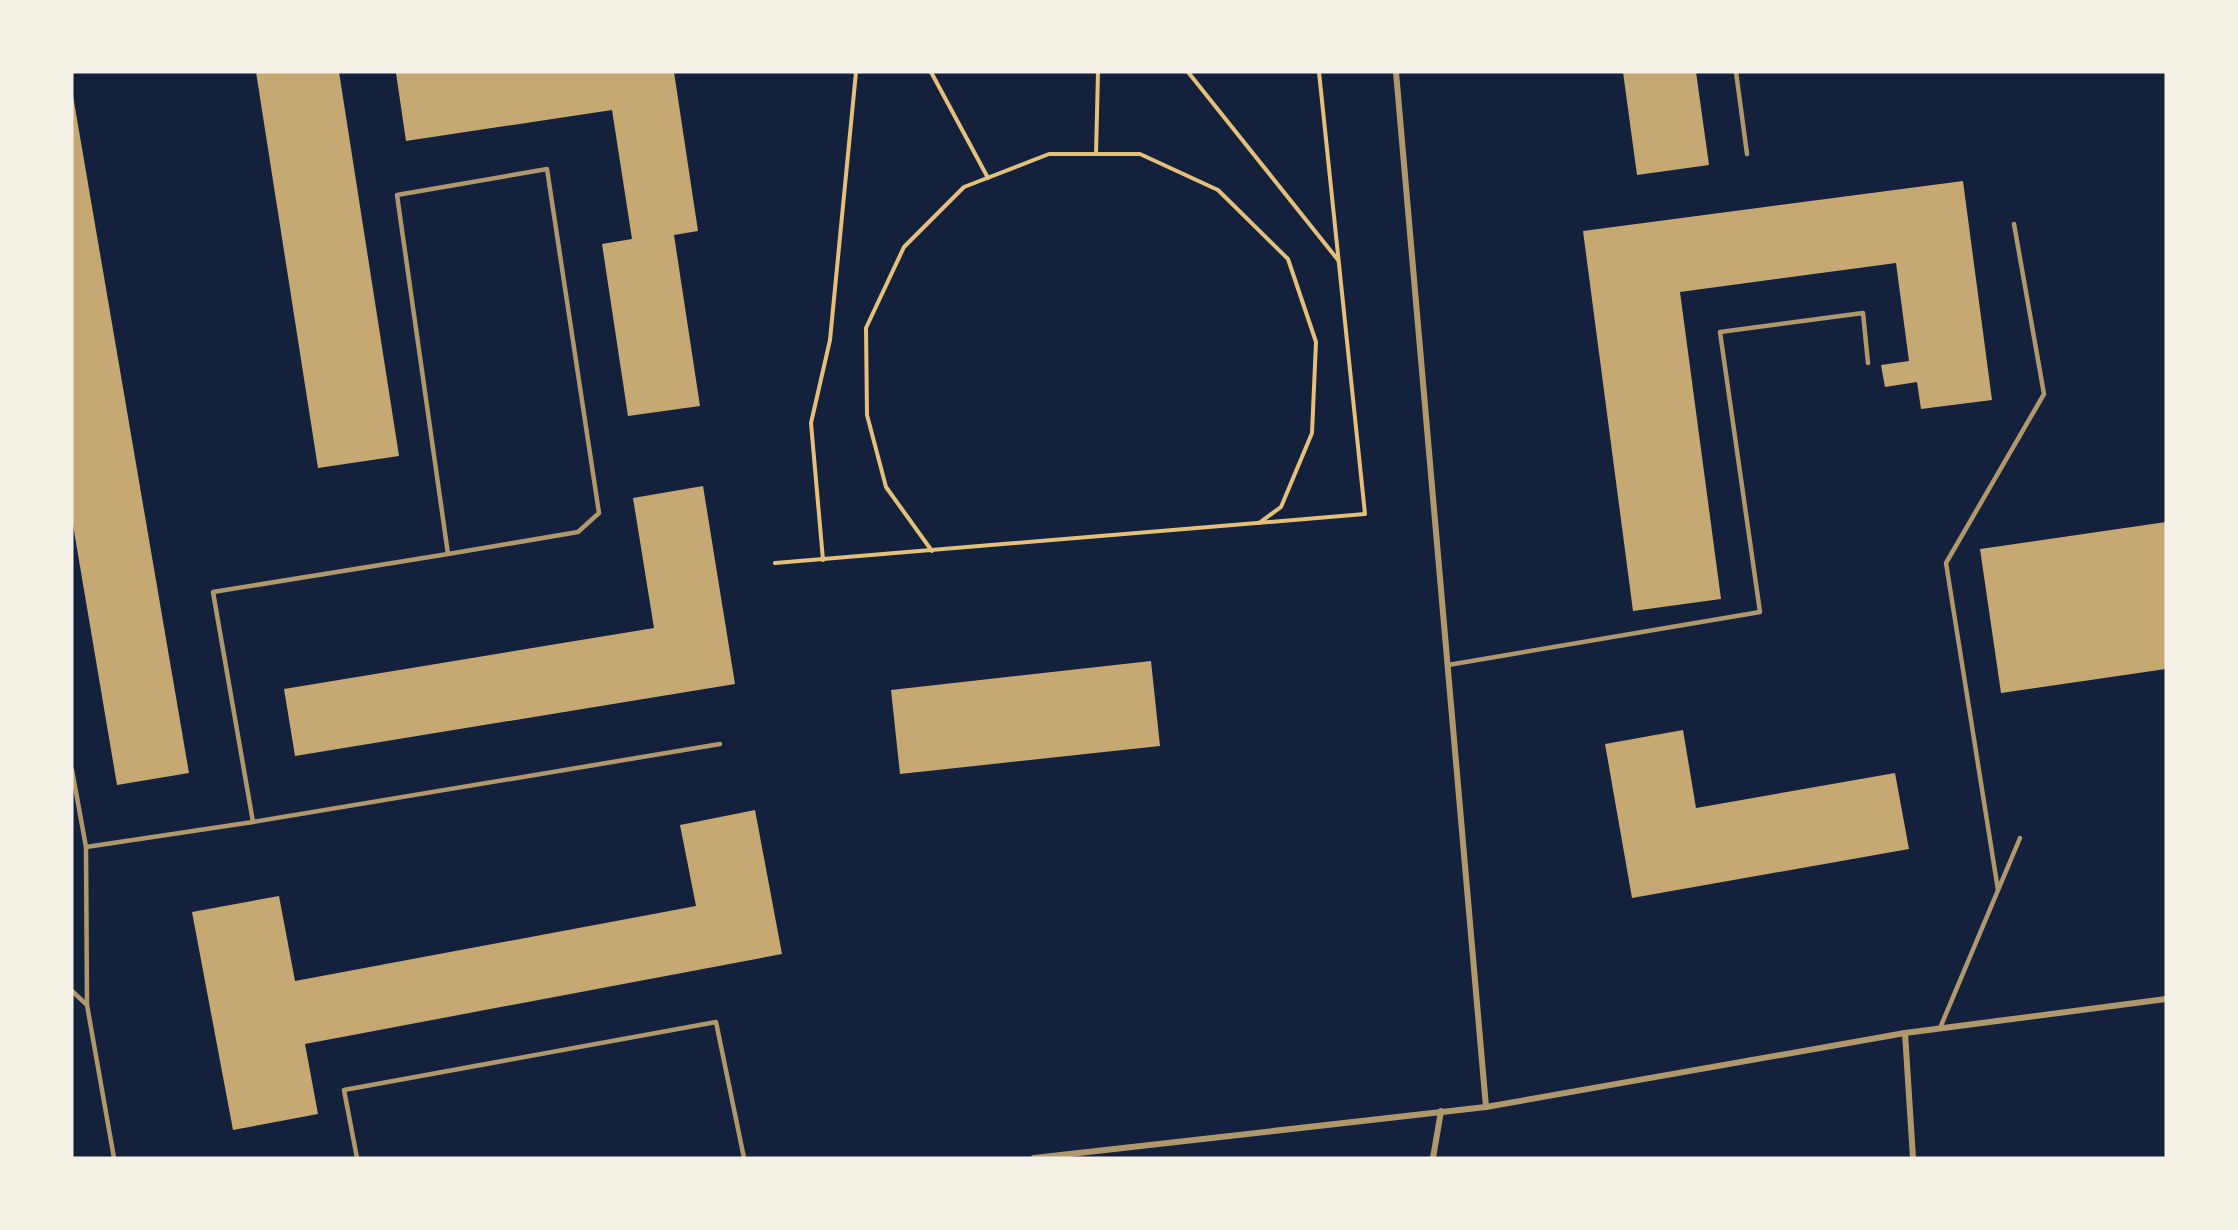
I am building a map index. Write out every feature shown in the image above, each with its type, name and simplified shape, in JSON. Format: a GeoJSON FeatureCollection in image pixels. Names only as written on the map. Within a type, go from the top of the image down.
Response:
{"type":"FeatureCollection","features":[{"type":"Feature","properties":{"kind":"street"},"geometry":{"type":"LineString","coordinates":[[1395,72],[1486,1107]]}},
{"type":"Feature","properties":{"kind":"street"},"geometry":{"type":"LineString","coordinates":[[1034,1158],[1486,1107],[1905,1033],[2166,999]]}},
{"type":"Feature","properties":{"kind":"street"},"geometry":{"type":"LineString","coordinates":[[1905,1033],[1913,1158]]}},
{"type":"Feature","properties":{"kind":"street"},"geometry":{"type":"LineString","coordinates":[[1433,1158],[1441,1111]]}},
{"type":"Feature","properties":{"kind":"lane"},"geometry":{"type":"LineString","coordinates":[[1736,72],[1747,154]]}},
{"type":"Feature","properties":{"kind":"lane"},"geometry":{"type":"LineString","coordinates":[[253,822],[213,592],[448,554],[578,532],[599,513],[547,169],[397,195],[448,554]]}},
{"type":"Feature","properties":{"kind":"lane"},"geometry":{"type":"LineString","coordinates":[[1998,890],[1946,562],[2044,394],[2014,224]]}},
{"type":"Feature","properties":{"kind":"lane"},"geometry":{"type":"LineString","coordinates":[[1448,665],[1761,612],[1720,333],[1863,313],[1868,363]]}},
{"type":"Feature","properties":{"kind":"lane"},"geometry":{"type":"LineString","coordinates":[[86,847],[253,822],[720,744]]}},
{"type":"Feature","properties":{"kind":"lane"},"geometry":{"type":"LineString","coordinates":[[72,770],[86,847],[87,1005],[114,1158]]}},
{"type":"Feature","properties":{"kind":"lane"},"geometry":{"type":"LineString","coordinates":[[1940,1028],[2020,838]]}},
{"type":"Feature","properties":{"kind":"lane"},"geometry":{"type":"LineString","coordinates":[[72,991],[87,1005]]}},
{"type":"Feature","properties":{"kind":"lane"},"geometry":{"type":"LineString","coordinates":[[357,1158],[344,1090],[716,1022],[744,1158]]}},
{"type":"Feature","properties":{"kind":"path"},"geometry":{"type":"LineString","coordinates":[[823,560],[811,423],[830,340],[856,72]]}},
{"type":"Feature","properties":{"kind":"path"},"geometry":{"type":"LineString","coordinates":[[931,72],[988,178]]}},
{"type":"Feature","properties":{"kind":"path"},"geometry":{"type":"LineString","coordinates":[[1096,154],[1098,72]]}},
{"type":"Feature","properties":{"kind":"path"},"geometry":{"type":"LineString","coordinates":[[1188,72],[1339,261]]}},
{"type":"Feature","properties":{"kind":"path"},"geometry":{"type":"LineString","coordinates":[[775,563],[1365,514],[1319,72]]}},
{"type":"Feature","properties":{"kind":"path"},"geometry":{"type":"LineString","coordinates":[[932,551],[886,487],[867,415],[866,328],[904,247],[964,188],[1049,154],[1140,154],[1218,190],[1288,260],[1316,342],[1312,433],[1281,507],[1259,523]]}},
{"type":"Feature","properties":{"kind":"building"},"geometry":{"type":"Polygon","coordinates":[[[256,72],[339,72],[399,456],[318,468],[256,72]]]}},
{"type":"Feature","properties":{"kind":"building"},"geometry":{"type":"Polygon","coordinates":[[[674,72],[698,231],[674,235],[700,406],[628,416],[602,244],[632,239],[612,110],[406,141],[396,73],[674,72]]]}},
{"type":"Feature","properties":{"kind":"building"},"geometry":{"type":"Polygon","coordinates":[[[1623,72],[1696,72],[1709,165],[1637,175],[1623,72]]]}},
{"type":"Feature","properties":{"kind":"building"},"geometry":{"type":"Polygon","coordinates":[[[72,90],[189,773],[117,785],[72,519],[72,90]]]}},
{"type":"Feature","properties":{"kind":"building"},"geometry":{"type":"Polygon","coordinates":[[[1963,181],[1992,400],[1921,409],[1917,382],[1885,387],[1881,365],[1909,361],[1896,263],[1680,292],[1721,599],[1633,611],[1583,231],[1963,181]]]}},
{"type":"Feature","properties":{"kind":"building"},"geometry":{"type":"Polygon","coordinates":[[[703,486],[735,684],[295,756],[284,689],[654,628],[633,498],[703,486]]]}},
{"type":"Feature","properties":{"kind":"building"},"geometry":{"type":"Polygon","coordinates":[[[2166,522],[2166,669],[2001,693],[1980,549],[2166,522]]]}},
{"type":"Feature","properties":{"kind":"building"},"geometry":{"type":"Polygon","coordinates":[[[1151,661],[1160,746],[900,774],[891,690],[1151,661]]]}},
{"type":"Feature","properties":{"kind":"building"},"geometry":{"type":"Polygon","coordinates":[[[1683,730],[1696,808],[1895,773],[1909,849],[1632,898],[1605,744],[1683,730]]]}},
{"type":"Feature","properties":{"kind":"building"},"geometry":{"type":"Polygon","coordinates":[[[755,810],[782,954],[305,1044],[318,1114],[233,1130],[192,912],[279,896],[295,981],[696,906],[680,825],[755,810]]]}}]}
